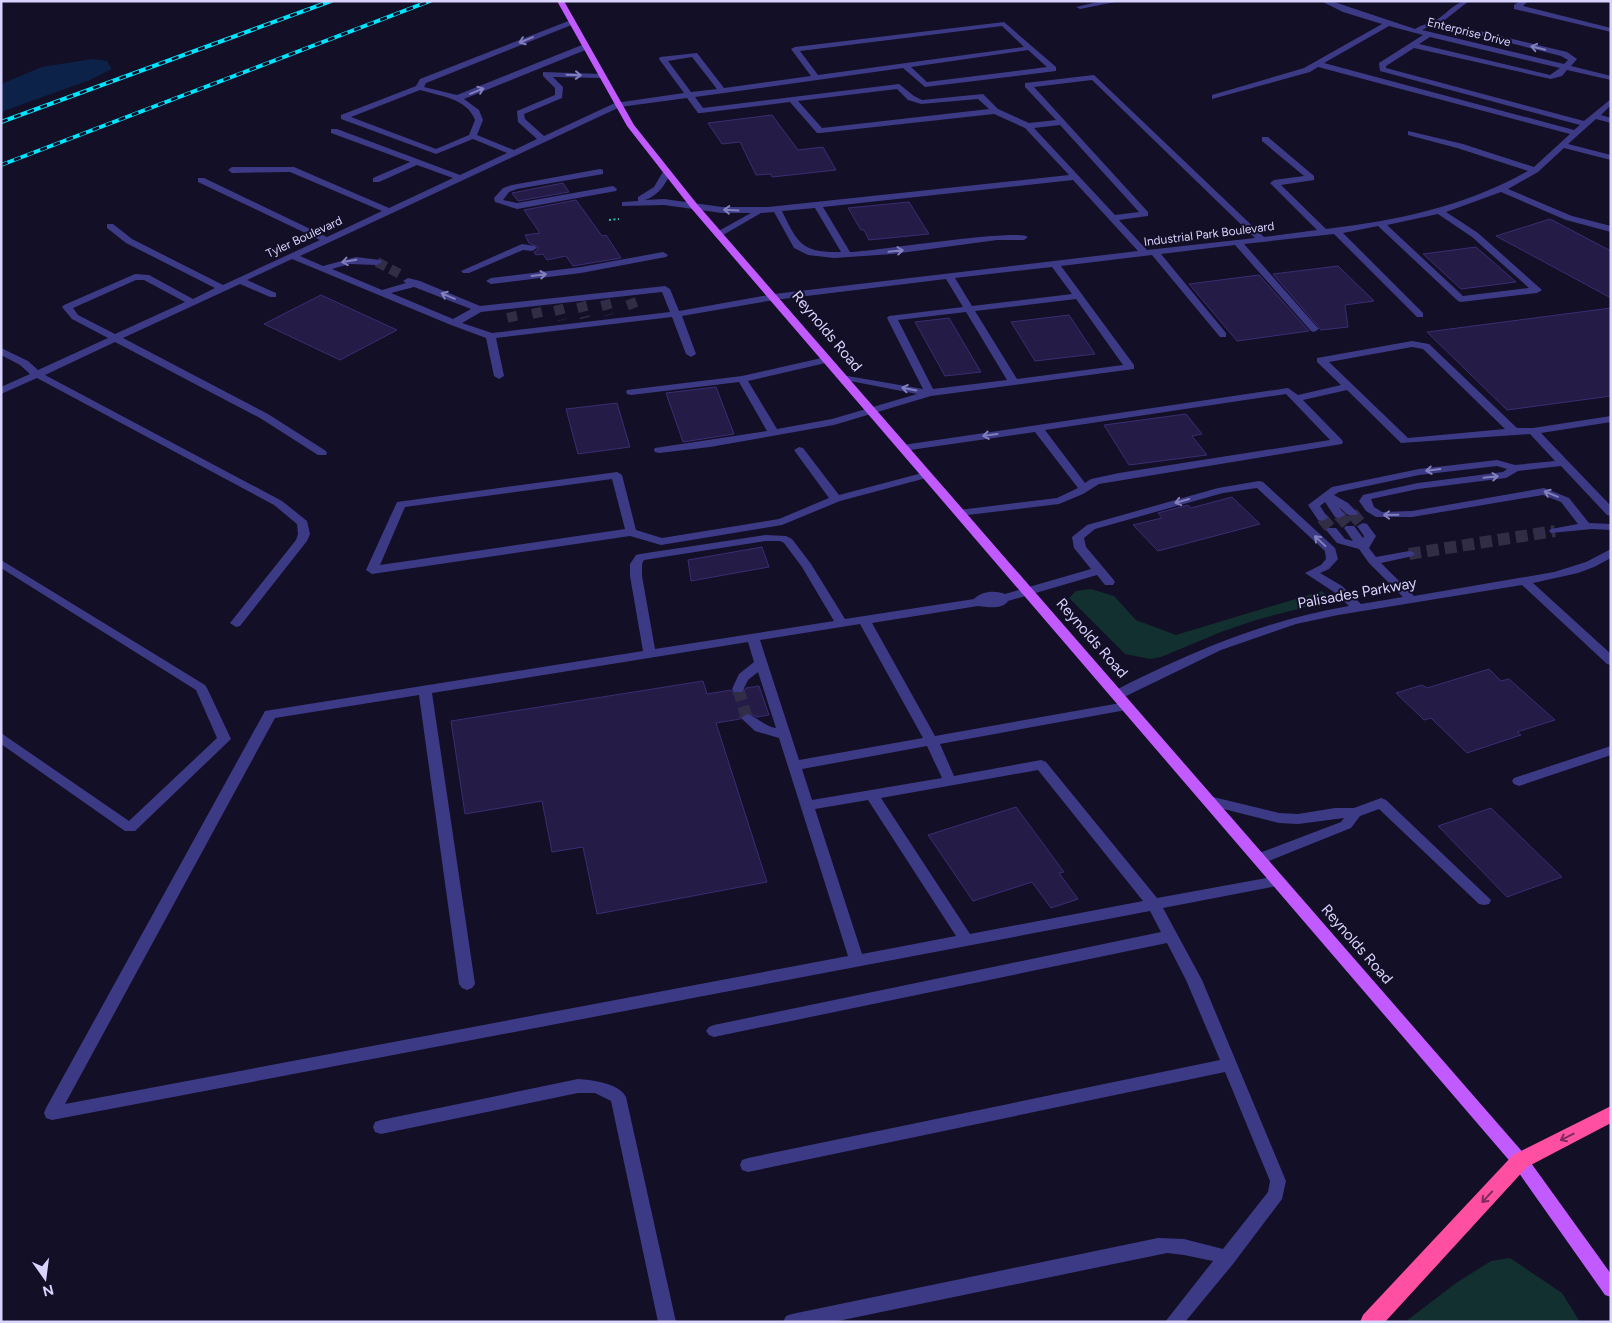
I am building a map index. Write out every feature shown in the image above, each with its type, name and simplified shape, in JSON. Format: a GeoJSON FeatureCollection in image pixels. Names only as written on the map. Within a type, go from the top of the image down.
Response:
{"type":"FeatureCollection","features":[{"type":"Feature","properties":{"kind":"highway"},"geometry":{"type":"LineString","coordinates":[[1371,1322],[1520,1161],[1611,1114]]}},
{"type":"Feature","properties":{"kind":"main road","name":"Reynolds Road"},"geometry":{"type":"LineString","coordinates":[[560,1],[618,105],[694,206],[1520,1161],[1611,1289]]}},
{"type":"Feature","properties":{"kind":"street"},"geometry":{"type":"LineString","coordinates":[[1080,7],[1117,1]]}},
{"type":"Feature","properties":{"kind":"street","name":"Enterprise Drive"},"geometry":{"type":"LineString","coordinates":[[1324,1],[1416,31],[1611,78]]}},
{"type":"Feature","properties":{"kind":"street"},"geometry":{"type":"LineString","coordinates":[[1416,31],[1423,26],[1436,23],[1466,1]]}},
{"type":"Feature","properties":{"kind":"street"},"geometry":{"type":"LineString","coordinates":[[1525,1],[1517,7],[1611,30]]}},
{"type":"Feature","properties":{"kind":"street"},"geometry":{"type":"LineString","coordinates":[[419,88],[423,81],[571,22]]}},
{"type":"Feature","properties":{"kind":"street"},"geometry":{"type":"LineString","coordinates":[[1215,97],[1307,70],[1388,23]]}},
{"type":"Feature","properties":{"kind":"street"},"geometry":{"type":"LineString","coordinates":[[1413,45],[1551,77],[1559,74],[1573,59],[1564,54],[1436,23]]}},
{"type":"Feature","properties":{"kind":"street"},"geometry":{"type":"LineString","coordinates":[[816,77],[795,49],[1004,24],[1053,69],[925,85],[906,65]]}},
{"type":"Feature","properties":{"kind":"street"},"geometry":{"type":"LineString","coordinates":[[1429,34],[1382,65],[1383,69],[1585,124]]}},
{"type":"Feature","properties":{"kind":"street"},"geometry":{"type":"LineString","coordinates":[[722,90],[694,55],[662,59],[701,111],[792,99],[890,77],[906,65],[1030,48]]}},
{"type":"Feature","properties":{"kind":"street"},"geometry":{"type":"LineString","coordinates":[[546,74],[587,50]]}},
{"type":"Feature","properties":{"kind":"street"},"geometry":{"type":"LineString","coordinates":[[458,98],[587,50]]}},
{"type":"Feature","properties":{"kind":"street"},"geometry":{"type":"LineString","coordinates":[[1317,64],[1575,133]]}},
{"type":"Feature","properties":{"kind":"street"},"geometry":{"type":"LineString","coordinates":[[546,74],[602,76]]}},
{"type":"Feature","properties":{"kind":"street"},"geometry":{"type":"LineString","coordinates":[[543,140],[521,120],[520,113],[549,102],[559,96],[559,87],[546,74]]}},
{"type":"Feature","properties":{"kind":"street","name":"Tyler Boulevard"},"geometry":{"type":"LineString","coordinates":[[1,390],[618,105],[816,77],[890,77]]}},
{"type":"Feature","properties":{"kind":"street"},"geometry":{"type":"LineString","coordinates":[[890,77],[911,98],[921,102],[980,96],[995,112],[1028,126],[1112,218],[1150,253],[1223,335]]}},
{"type":"Feature","properties":{"kind":"street"},"geometry":{"type":"LineString","coordinates":[[1112,218],[1145,214],[1028,85],[1094,77],[1262,240]]}},
{"type":"Feature","properties":{"kind":"street"},"geometry":{"type":"LineString","coordinates":[[473,136],[479,120],[476,112],[458,98],[419,88],[344,117],[436,152],[473,136],[514,153]]}},
{"type":"Feature","properties":{"kind":"street"},"geometry":{"type":"LineString","coordinates":[[792,99],[820,131],[995,112]]}},
{"type":"Feature","properties":{"kind":"street","name":"Industrial Park Boulevard"},"geometry":{"type":"LineString","coordinates":[[491,336],[540,326],[636,316],[676,314],[774,297],[1325,233],[1382,224],[1464,204],[1501,189],[1535,170],[1594,116],[1606,110],[1611,101]]}},
{"type":"Feature","properties":{"kind":"street"},"geometry":{"type":"LineString","coordinates":[[1594,116],[1611,121]]}},
{"type":"Feature","properties":{"kind":"street"},"geometry":{"type":"LineString","coordinates":[[1028,126],[1062,122]]}},
{"type":"Feature","properties":{"kind":"street"},"geometry":{"type":"LineString","coordinates":[[334,131],[460,178]]}},
{"type":"Feature","properties":{"kind":"street"},"geometry":{"type":"LineString","coordinates":[[1411,133],[1460,146],[1535,170]]}},
{"type":"Feature","properties":{"kind":"street"},"geometry":{"type":"LineString","coordinates":[[1265,139],[1311,178],[1274,183],[1325,233]]}},
{"type":"Feature","properties":{"kind":"street"},"geometry":{"type":"LineString","coordinates":[[1562,145],[1611,158]]}},
{"type":"Feature","properties":{"kind":"street"},"geometry":{"type":"LineString","coordinates":[[376,180],[417,162]]}},
{"type":"Feature","properties":{"kind":"street"},"geometry":{"type":"LineString","coordinates":[[232,170],[292,169],[389,211]]}},
{"type":"Feature","properties":{"kind":"street"},"geometry":{"type":"LineString","coordinates":[[600,172],[515,187],[506,190],[498,198],[499,202],[505,205],[517,206],[613,189]]}},
{"type":"Feature","properties":{"kind":"street"},"geometry":{"type":"LineString","coordinates":[[667,172],[658,190],[653,194],[625,204],[664,202],[738,211],[773,210],[1074,177]]}},
{"type":"Feature","properties":{"kind":"street"},"geometry":{"type":"LineString","coordinates":[[201,180],[327,240]]}},
{"type":"Feature","properties":{"kind":"street"},"geometry":{"type":"LineString","coordinates":[[1501,189],[1569,218],[1611,230]]}},
{"type":"Feature","properties":{"kind":"street"},"geometry":{"type":"LineString","coordinates":[[818,205],[848,255]]}},
{"type":"Feature","properties":{"kind":"street"},"geometry":{"type":"LineString","coordinates":[[718,235],[750,216],[773,210]]}},
{"type":"Feature","properties":{"kind":"street"},"geometry":{"type":"LineString","coordinates":[[773,210],[797,246],[815,254],[848,255],[939,246],[976,240],[1024,237]]}},
{"type":"Feature","properties":{"kind":"street"},"geometry":{"type":"LineString","coordinates":[[1382,224],[1461,299],[1538,290],[1476,235],[1439,211]]}},
{"type":"Feature","properties":{"kind":"street"},"geometry":{"type":"LineString","coordinates":[[110,226],[129,241],[222,288]]}},
{"type":"Feature","properties":{"kind":"street"},"geometry":{"type":"LineString","coordinates":[[1336,231],[1420,315]]}},
{"type":"Feature","properties":{"kind":"street"},"geometry":{"type":"LineString","coordinates":[[1238,243],[1314,329]]}},
{"type":"Feature","properties":{"kind":"street"},"geometry":{"type":"LineString","coordinates":[[466,271],[522,247],[532,248]]}},
{"type":"Feature","properties":{"kind":"street"},"geometry":{"type":"LineString","coordinates":[[491,281],[581,270],[663,255]]}},
{"type":"Feature","properties":{"kind":"street"},"geometry":{"type":"LineString","coordinates":[[292,256],[454,323],[491,336],[499,376]]}},
{"type":"Feature","properties":{"kind":"street"},"geometry":{"type":"LineString","coordinates":[[323,269],[353,259],[376,262]]}},
{"type":"Feature","properties":{"kind":"street"},"geometry":{"type":"LineString","coordinates":[[659,450],[834,422],[930,393],[1130,367],[1055,264]]}},
{"type":"Feature","properties":{"kind":"street"},"geometry":{"type":"LineString","coordinates":[[949,276],[1013,381]]}},
{"type":"Feature","properties":{"kind":"street"},"geometry":{"type":"LineString","coordinates":[[192,302],[146,277],[135,277],[67,307],[75,317],[264,416],[322,453]]}},
{"type":"Feature","properties":{"kind":"street"},"geometry":{"type":"LineString","coordinates":[[382,293],[408,279],[479,309],[511,309],[630,296],[666,289],[690,354]]}},
{"type":"Feature","properties":{"kind":"street"},"geometry":{"type":"LineString","coordinates":[[239,280],[273,295]]}},
{"type":"Feature","properties":{"kind":"street"},"geometry":{"type":"LineString","coordinates":[[930,393],[892,318],[1078,296]]}},
{"type":"Feature","properties":{"kind":"street"},"geometry":{"type":"LineString","coordinates":[[454,323],[479,309]]}},
{"type":"Feature","properties":{"kind":"street"},"geometry":{"type":"LineString","coordinates":[[1514,431],[1426,346],[1412,344],[1321,360],[1405,441],[1533,431],[1611,419]]}},
{"type":"Feature","properties":{"kind":"street"},"geometry":{"type":"LineString","coordinates":[[1,351],[24,363],[36,374],[278,503],[303,523],[304,534],[301,541],[236,623]]}},
{"type":"Feature","properties":{"kind":"street"},"geometry":{"type":"LineString","coordinates":[[632,392],[742,379],[826,360]]}},
{"type":"Feature","properties":{"kind":"street"},"geometry":{"type":"LineString","coordinates":[[840,376],[930,393]]}},
{"type":"Feature","properties":{"kind":"street"},"geometry":{"type":"LineString","coordinates":[[742,379],[774,433]]}},
{"type":"Feature","properties":{"kind":"street"},"geometry":{"type":"LineString","coordinates":[[1295,399],[1348,387]]}},
{"type":"Feature","properties":{"kind":"street"},"geometry":{"type":"LineString","coordinates":[[903,448],[1288,391],[1338,442],[1119,476],[1095,481],[1059,501],[959,513]]}},
{"type":"Feature","properties":{"kind":"street"},"geometry":{"type":"LineString","coordinates":[[1038,428],[1084,488]]}},
{"type":"Feature","properties":{"kind":"street"},"geometry":{"type":"LineString","coordinates":[[1533,431],[1611,513]]}},
{"type":"Feature","properties":{"kind":"street"},"geometry":{"type":"LineString","coordinates":[[799,450],[836,499]]}},
{"type":"Feature","properties":{"kind":"street"},"geometry":{"type":"LineString","coordinates":[[1322,518],[1314,505],[1336,489],[1419,472],[1496,463],[1515,468],[1563,463]]}},
{"type":"Feature","properties":{"kind":"street"},"geometry":{"type":"LineString","coordinates":[[1515,468],[1506,475],[1418,486],[1367,497],[1365,502],[1380,515],[1412,514],[1544,491],[1564,500],[1586,526]]}},
{"type":"Feature","properties":{"kind":"street"},"geometry":{"type":"LineString","coordinates":[[631,532],[616,475],[401,504],[372,570],[631,532],[661,542],[782,522],[836,499],[926,475]]}},
{"type":"Feature","properties":{"kind":"street"},"geometry":{"type":"LineString","coordinates":[[1109,582],[1080,548],[1078,537],[1091,526],[1222,490],[1259,484],[1331,550],[1332,559],[1325,567],[1311,573],[1338,589],[1358,608]]}},
{"type":"Feature","properties":{"kind":"street"},"geometry":{"type":"LineString","coordinates":[[1326,496],[1344,505],[1352,513]]}},
{"type":"Feature","properties":{"kind":"street"},"geometry":{"type":"LineString","coordinates":[[1326,496],[1339,515]]}},
{"type":"Feature","properties":{"kind":"street"},"geometry":{"type":"LineString","coordinates":[[1363,526],[1370,536],[1364,547]]}},
{"type":"Feature","properties":{"kind":"street"},"geometry":{"type":"LineString","coordinates":[[1555,531],[1586,526],[1611,527]]}},
{"type":"Feature","properties":{"kind":"street"},"geometry":{"type":"LineString","coordinates":[[1350,528],[1373,561],[1412,600]]}},
{"type":"Feature","properties":{"kind":"street"},"geometry":{"type":"LineString","coordinates":[[1332,530],[1341,541],[1364,547]]}},
{"type":"Feature","properties":{"kind":"street"},"geometry":{"type":"LineString","coordinates":[[650,654],[636,576],[636,564],[640,557],[764,538],[782,538],[788,541],[807,566],[842,624]]}},
{"type":"Feature","properties":{"kind":"street"},"geometry":{"type":"LineString","coordinates":[[1373,561],[1409,554]]}},
{"type":"Feature","properties":{"kind":"street","name":"Palisades Parkway"},"geometry":{"type":"LineString","coordinates":[[1116,695],[1160,673],[1241,638],[1282,624],[1358,608],[1524,581],[1575,570],[1610,556]]}},
{"type":"Feature","properties":{"kind":"street"},"geometry":{"type":"LineString","coordinates":[[1,563],[201,688],[224,738],[130,828],[1,737]]}},
{"type":"Feature","properties":{"kind":"street"},"geometry":{"type":"LineString","coordinates":[[1099,571],[1004,598],[996,595],[983,597],[978,602],[270,714],[52,1114],[1278,881]]}},
{"type":"Feature","properties":{"kind":"street"},"geometry":{"type":"LineString","coordinates":[[1524,581],[1611,661]]}},
{"type":"Feature","properties":{"kind":"street"},"geometry":{"type":"LineString","coordinates":[[864,620],[932,742],[950,781]]}},
{"type":"Feature","properties":{"kind":"street"},"geometry":{"type":"LineString","coordinates":[[752,638],[857,961]]}},
{"type":"Feature","properties":{"kind":"street"},"geometry":{"type":"LineString","coordinates":[[1598,650],[1611,646]]}},
{"type":"Feature","properties":{"kind":"street"},"geometry":{"type":"LineString","coordinates":[[738,689],[739,683],[745,675],[761,663]]}},
{"type":"Feature","properties":{"kind":"street"},"geometry":{"type":"LineString","coordinates":[[426,690],[466,984]]}},
{"type":"Feature","properties":{"kind":"street"},"geometry":{"type":"LineString","coordinates":[[794,766],[1126,706]]}},
{"type":"Feature","properties":{"kind":"street"},"geometry":{"type":"LineString","coordinates":[[747,718],[754,726],[765,732],[784,734]]}},
{"type":"Feature","properties":{"kind":"street"},"geometry":{"type":"LineString","coordinates":[[1519,781],[1611,750]]}},
{"type":"Feature","properties":{"kind":"street"},"geometry":{"type":"LineString","coordinates":[[807,806],[1042,764],[1154,904],[1194,980],[1278,1181],[1276,1194],[1174,1322]]}},
{"type":"Feature","properties":{"kind":"street"},"geometry":{"type":"LineString","coordinates":[[872,795],[966,940]]}},
{"type":"Feature","properties":{"kind":"street"},"geometry":{"type":"LineString","coordinates":[[1209,801],[1279,818],[1298,819],[1335,813],[1355,813],[1381,803],[1484,900]]}},
{"type":"Feature","properties":{"kind":"street"},"geometry":{"type":"LineString","coordinates":[[1259,859],[1346,825],[1355,813]]}},
{"type":"Feature","properties":{"kind":"street"},"geometry":{"type":"LineString","coordinates":[[714,1031],[1171,936]]}},
{"type":"Feature","properties":{"kind":"street"},"geometry":{"type":"LineString","coordinates":[[748,1165],[1229,1065]]}},
{"type":"Feature","properties":{"kind":"street"},"geometry":{"type":"LineString","coordinates":[[381,1127],[578,1086],[597,1086],[618,1097],[667,1322]]}},
{"type":"Feature","properties":{"kind":"street"},"geometry":{"type":"LineString","coordinates":[[792,1322],[1158,1246],[1175,1245],[1196,1248],[1226,1258]]}},
{"type":"Feature","properties":{"kind":"green space"},"geometry":{"type":"Polygon","coordinates":[[[1091,589],[1114,596],[1136,620],[1176,635],[1322,591],[1327,596],[1321,603],[1256,620],[1221,632],[1161,657],[1150,659],[1125,654],[1069,598],[1076,591],[1091,589]]]}},
{"type":"Feature","properties":{"kind":"green space"},"geometry":{"type":"Polygon","coordinates":[[[1510,1258],[1562,1293],[1580,1322],[1405,1322],[1456,1283],[1491,1261],[1510,1258]]]}},
{"type":"Feature","properties":{"kind":"water"},"geometry":{"type":"Polygon","coordinates":[[[92,59],[107,61],[112,69],[90,80],[1,112],[1,84],[42,67],[92,59]]]}},
{"type":"Feature","properties":{"kind":"building"},"geometry":{"type":"Polygon","coordinates":[[[772,115],[798,150],[823,147],[836,170],[772,177],[771,174],[756,175],[740,142],[722,144],[708,123],[772,115]]]}},
{"type":"Feature","properties":{"kind":"building"},"geometry":{"type":"Polygon","coordinates":[[[563,183],[569,192],[518,201],[512,193],[563,183]]]}},
{"type":"Feature","properties":{"kind":"building"},"geometry":{"type":"Polygon","coordinates":[[[576,200],[602,236],[606,235],[621,258],[573,266],[566,256],[547,260],[543,254],[536,255],[534,252],[538,250],[538,247],[529,243],[525,235],[540,233],[524,210],[576,200]]]}},
{"type":"Feature","properties":{"kind":"building"},"geometry":{"type":"Polygon","coordinates":[[[909,202],[929,234],[869,240],[848,208],[909,202]]]}},
{"type":"Feature","properties":{"kind":"building"},"geometry":{"type":"Polygon","coordinates":[[[1550,219],[1611,251],[1611,298],[1496,236],[1550,219]]]}},
{"type":"Feature","properties":{"kind":"building"},"geometry":{"type":"Polygon","coordinates":[[[1476,247],[1516,282],[1461,289],[1423,254],[1476,247]]]}},
{"type":"Feature","properties":{"kind":"building"},"geometry":{"type":"Polygon","coordinates":[[[1338,266],[1374,301],[1345,305],[1348,327],[1321,330],[1273,274],[1338,266]]]}},
{"type":"Feature","properties":{"kind":"building"},"geometry":{"type":"Polygon","coordinates":[[[1259,275],[1309,331],[1237,341],[1189,284],[1259,275]]]}},
{"type":"Feature","properties":{"kind":"building"},"geometry":{"type":"Polygon","coordinates":[[[321,295],[397,330],[340,360],[264,324],[321,295]]]}},
{"type":"Feature","properties":{"kind":"building"},"geometry":{"type":"Polygon","coordinates":[[[1611,308],[1611,396],[1507,410],[1427,332],[1611,308]]]}},
{"type":"Feature","properties":{"kind":"building"},"geometry":{"type":"Polygon","coordinates":[[[1069,315],[1095,354],[1035,361],[1011,322],[1069,315]]]}},
{"type":"Feature","properties":{"kind":"building"},"geometry":{"type":"Polygon","coordinates":[[[949,318],[981,372],[945,376],[915,322],[949,318]]]}},
{"type":"Feature","properties":{"kind":"building"},"geometry":{"type":"Polygon","coordinates":[[[716,387],[734,434],[683,442],[666,393],[716,387]]]}},
{"type":"Feature","properties":{"kind":"building"},"geometry":{"type":"Polygon","coordinates":[[[617,403],[630,447],[578,454],[566,409],[617,403]]]}},
{"type":"Feature","properties":{"kind":"building"},"geometry":{"type":"Polygon","coordinates":[[[1186,414],[1202,434],[1192,436],[1207,455],[1129,465],[1104,425],[1186,414]]]}},
{"type":"Feature","properties":{"kind":"building"},"geometry":{"type":"Polygon","coordinates":[[[1232,497],[1260,524],[1158,551],[1133,525],[1162,518],[1158,513],[1188,505],[1191,508],[1232,497]]]}},
{"type":"Feature","properties":{"kind":"building"},"geometry":{"type":"Polygon","coordinates":[[[762,547],[769,567],[691,581],[688,560],[762,547]]]}},
{"type":"Feature","properties":{"kind":"building"},"geometry":{"type":"Polygon","coordinates":[[[1489,669],[1501,681],[1509,679],[1555,720],[1517,732],[1521,735],[1467,753],[1431,718],[1424,720],[1396,693],[1422,685],[1427,688],[1489,669]]]}},
{"type":"Feature","properties":{"kind":"building"},"geometry":{"type":"Polygon","coordinates":[[[703,681],[707,694],[731,690],[734,694],[742,694],[746,688],[759,686],[769,715],[757,717],[746,712],[740,716],[740,719],[716,723],[767,882],[597,914],[583,847],[552,852],[542,801],[465,814],[451,721],[703,681]]]}},
{"type":"Feature","properties":{"kind":"building"},"geometry":{"type":"Polygon","coordinates":[[[1016,807],[1064,872],[1059,873],[1078,899],[1051,908],[1032,882],[973,901],[928,835],[1016,807]]]}},
{"type":"Feature","properties":{"kind":"building"},"geometry":{"type":"Polygon","coordinates":[[[1491,808],[1562,877],[1507,897],[1438,826],[1491,808]]]}},
{"type":"Feature","properties":{"kind":"tunnel"},"geometry":{"type":"LineString","coordinates":[[377,262],[400,274]]}},
{"type":"Feature","properties":{"kind":"tunnel"},"geometry":{"type":"LineString","coordinates":[[630,299],[635,312]]}},
{"type":"Feature","properties":{"kind":"tunnel"},"geometry":{"type":"LineString","coordinates":[[605,300],[609,315]]}},
{"type":"Feature","properties":{"kind":"tunnel"},"geometry":{"type":"LineString","coordinates":[[581,302],[585,318]]}},
{"type":"Feature","properties":{"kind":"tunnel"},"geometry":{"type":"LineString","coordinates":[[558,305],[562,320]]}},
{"type":"Feature","properties":{"kind":"tunnel"},"geometry":{"type":"LineString","coordinates":[[536,308],[539,322]]}},
{"type":"Feature","properties":{"kind":"tunnel"},"geometry":{"type":"LineString","coordinates":[[511,312],[514,325]]}},
{"type":"Feature","properties":{"kind":"tunnel"},"geometry":{"type":"LineString","coordinates":[[1352,513],[1363,526]]}},
{"type":"Feature","properties":{"kind":"tunnel"},"geometry":{"type":"LineString","coordinates":[[1339,515],[1350,528]]}},
{"type":"Feature","properties":{"kind":"tunnel"},"geometry":{"type":"LineString","coordinates":[[1322,518],[1332,530]]}},
{"type":"Feature","properties":{"kind":"tunnel"},"geometry":{"type":"LineString","coordinates":[[1409,554],[1555,531]]}},
{"type":"Feature","properties":{"kind":"tunnel"},"geometry":{"type":"LineString","coordinates":[[738,689],[747,718]]}},
{"type":"Feature","properties":{"kind":"railway"},"geometry":{"type":"LineString","coordinates":[[1,122],[331,1]]}},
{"type":"Feature","properties":{"kind":"railway"},"geometry":{"type":"LineString","coordinates":[[1,165],[430,1]]}}]}
